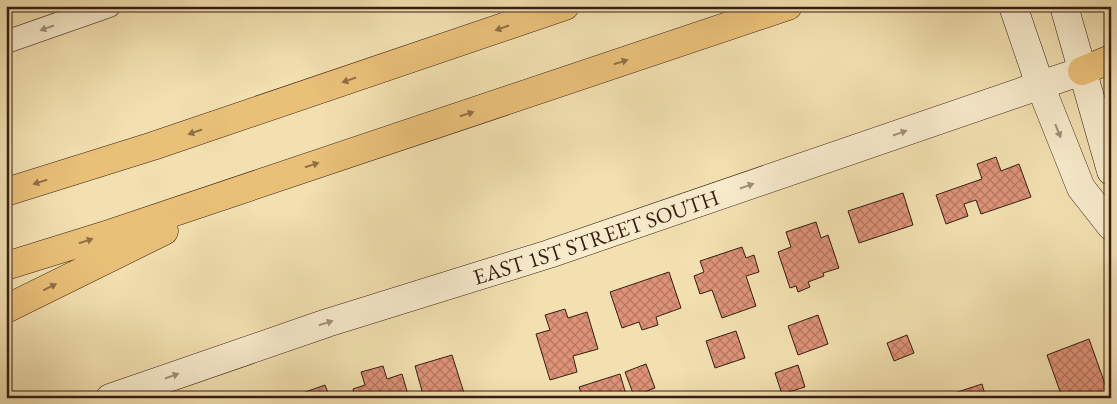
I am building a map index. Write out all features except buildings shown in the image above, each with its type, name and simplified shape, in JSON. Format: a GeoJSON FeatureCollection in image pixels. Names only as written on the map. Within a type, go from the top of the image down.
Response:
{"type":"FeatureCollection","features":[{"type":"Feature","properties":{"kind":"highway"},"geometry":{"type":"LineString","coordinates":[[6,192],[152,146],[565,6]]}},
{"type":"Feature","properties":{"kind":"highway"},"geometry":{"type":"LineString","coordinates":[[6,266],[112,233],[788,6]]}},
{"type":"Feature","properties":{"kind":"highway"},"geometry":{"type":"LineString","coordinates":[[1082,71],[1111,59]]}},
{"type":"Feature","properties":{"kind":"highway"},"geometry":{"type":"LineString","coordinates":[[6,309],[266,181]]}},
{"type":"Feature","properties":{"kind":"main road"},"geometry":{"type":"LineString","coordinates":[[1012,6],[1040,86],[1081,188],[1111,226]]}},
{"type":"Feature","properties":{"kind":"main road"},"geometry":{"type":"LineString","coordinates":[[1066,11],[1111,171]]}},
{"type":"Feature","properties":{"kind":"main road","name":"EAST 1ST STREET SOUTH"},"geometry":{"type":"LineString","coordinates":[[110,398],[327,323],[549,254],[1082,71]]}},
{"type":"Feature","properties":{"kind":"street"},"geometry":{"type":"LineString","coordinates":[[6,42],[109,6]]}}]}
